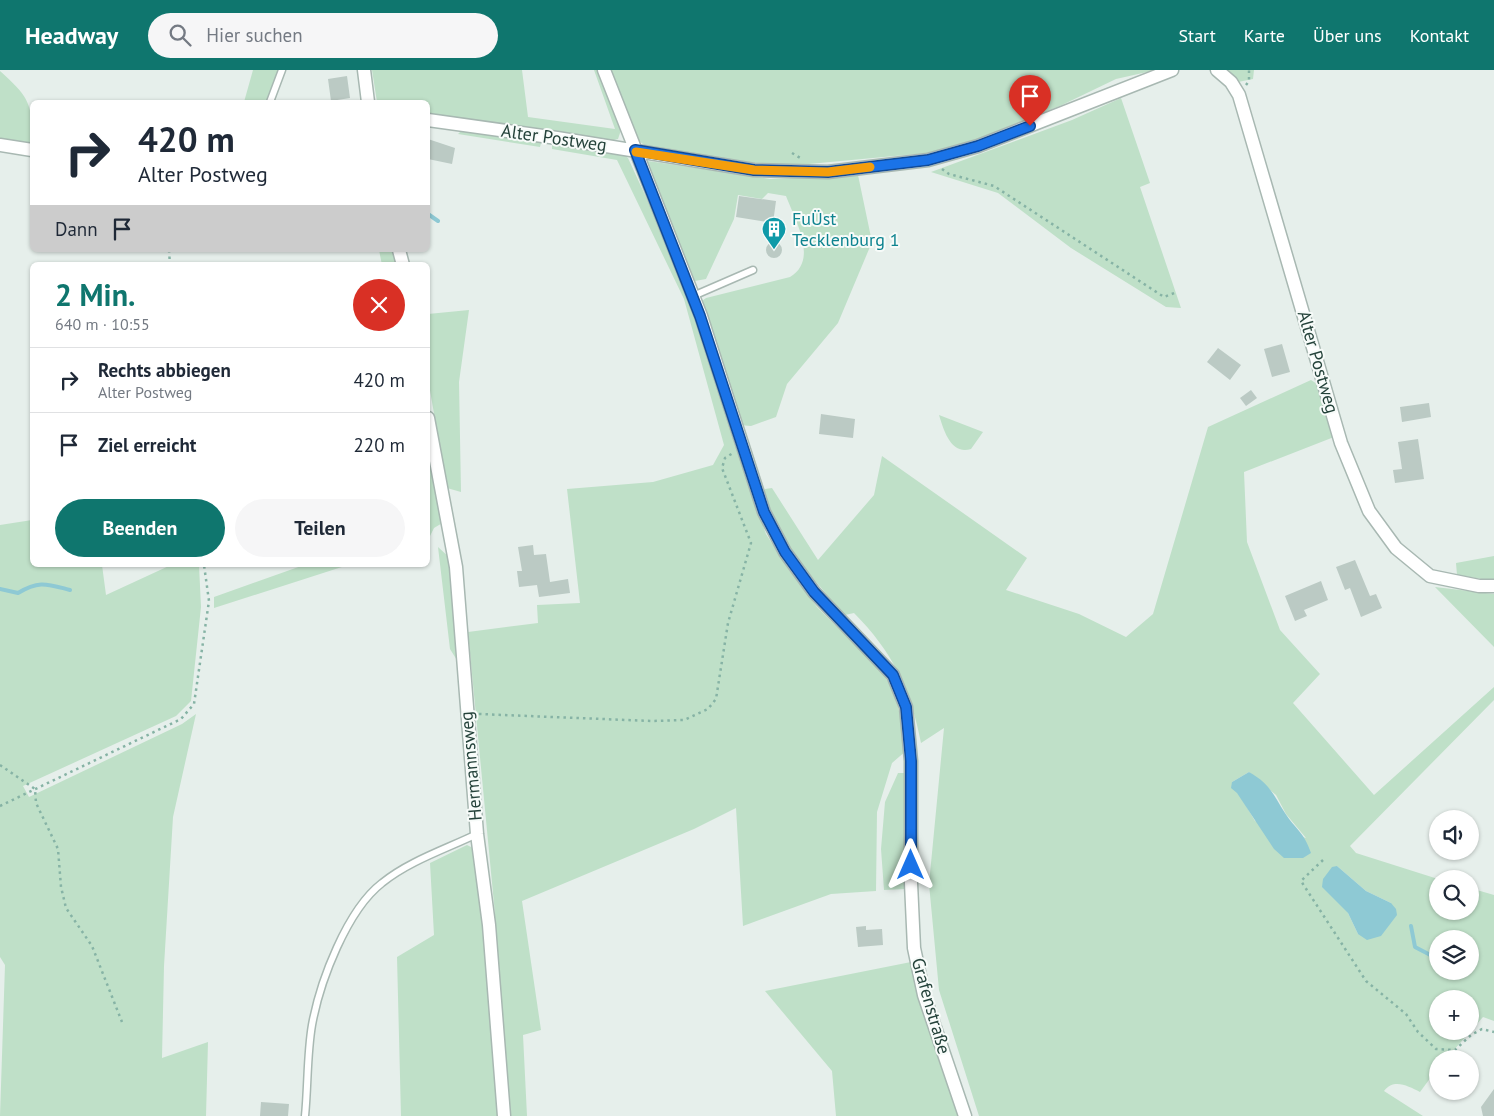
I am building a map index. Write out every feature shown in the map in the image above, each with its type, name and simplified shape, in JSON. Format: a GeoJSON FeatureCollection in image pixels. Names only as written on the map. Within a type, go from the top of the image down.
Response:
{"type":"FeatureCollection","features":[{"type":"Feature","properties":{"kind":"street"},"geometry":{"type":"LineString","coordinates":[[364,70],[368,100]]}},
{"type":"Feature","properties":{"kind":"street","name":"Grafenstraße"},"geometry":{"type":"LineString","coordinates":[[604,70],[693,296],[764,512],[785,552],[814,592],[893,675],[906,707],[911,761],[911,883],[914,948],[924,995],[966,1116]]}},
{"type":"Feature","properties":{"kind":"street","name":"Alter Postweg"},"geometry":{"type":"LineString","coordinates":[[430,120],[635,150],[754,170],[828,172],[928,160],[978,146],[1172,70]]}},
{"type":"Feature","properties":{"kind":"street","name":"Alter Postweg"},"geometry":{"type":"LineString","coordinates":[[1217,70],[1232,82],[1239,95],[1341,443],[1369,511],[1396,548],[1430,576],[1479,586],[1494,586]]}},
{"type":"Feature","properties":{"kind":"street"},"geometry":{"type":"LineString","coordinates":[[0,145],[30,150]]}},
{"type":"Feature","properties":{"kind":"street","name":"Hermannsweg"},"geometry":{"type":"LineString","coordinates":[[430,429],[456,567],[477,834],[489,925],[504,1116]]}},
{"type":"Feature","properties":{"kind":"lane"},"geometry":{"type":"LineString","coordinates":[[271,100],[282,70]]}},
{"type":"Feature","properties":{"kind":"lane"},"geometry":{"type":"LineString","coordinates":[[693,296],[753,270]]}},
{"type":"Feature","properties":{"kind":"lane"},"geometry":{"type":"LineString","coordinates":[[305,1116],[312,1024],[330,967],[353,917],[366,897],[383,882],[404,869],[477,834]]}},
{"type":"Feature","properties":{"kind":"path"},"geometry":{"type":"LineString","coordinates":[[928,160],[949,174],[994,186],[1164,297],[1177,292]]}},
{"type":"Feature","properties":{"kind":"path"},"geometry":{"type":"LineString","coordinates":[[475,714],[651,721],[684,720],[708,709],[716,699],[728,623],[751,543],[722,468],[725,458],[744,450]]}},
{"type":"Feature","properties":{"kind":"path"},"geometry":{"type":"LineString","coordinates":[[0,806],[181,719],[194,704],[208,601],[204,567]]}},
{"type":"Feature","properties":{"kind":"path"},"geometry":{"type":"LineString","coordinates":[[0,765],[35,789]]}},
{"type":"Feature","properties":{"kind":"path"},"geometry":{"type":"LineString","coordinates":[[35,789],[36,803],[58,849],[61,887],[66,908],[92,946],[122,1022]]}},
{"type":"Feature","properties":{"kind":"path"},"geometry":{"type":"LineString","coordinates":[[1323,860],[1300,880],[1346,953],[1366,980],[1406,1014],[1418,1032],[1436,1049],[1455,1050],[1471,1035],[1482,1029],[1494,1032]]}},
{"type":"Feature","properties":{"kind":"green space"},"geometry":{"type":"Polygon","coordinates":[[[253,70],[282,70],[275,100],[245,100],[253,70]]]}},
{"type":"Feature","properties":{"kind":"green space"},"geometry":{"type":"Polygon","coordinates":[[[372,70],[522,70],[528,117],[615,129],[594,70],[600,70],[621,130],[618,139],[610,141],[430,118],[430,100],[377,100],[372,70]]]}},
{"type":"Feature","properties":{"kind":"green space"},"geometry":{"type":"Polygon","coordinates":[[[611,70],[1156,70],[1116,79],[1062,105],[977,139],[927,153],[798,165],[763,164],[647,147],[639,141],[611,70]]]}},
{"type":"Feature","properties":{"kind":"green space"},"geometry":{"type":"Polygon","coordinates":[[[1226,70],[1254,70],[1253,79],[1238,82],[1226,70]]]}},
{"type":"Feature","properties":{"kind":"green space"},"geometry":{"type":"Polygon","coordinates":[[[0,71],[17,88],[27,102],[30,110],[30,143],[0,138],[0,71]]]}},
{"type":"Feature","properties":{"kind":"green space"},"geometry":{"type":"Polygon","coordinates":[[[1121,98],[1150,183],[1140,187],[1181,308],[1166,307],[1071,248],[998,193],[931,172],[1072,120],[1121,98]]]}},
{"type":"Feature","properties":{"kind":"green space"},"geometry":{"type":"Polygon","coordinates":[[[461,131],[538,140],[541,143],[540,147],[458,134],[461,131]]]}},
{"type":"Feature","properties":{"kind":"green space"},"geometry":{"type":"Polygon","coordinates":[[[558,143],[621,152],[628,158],[685,282],[734,442],[766,534],[789,570],[817,607],[881,671],[895,692],[907,750],[892,763],[877,812],[876,891],[831,894],[743,926],[736,808],[694,829],[522,901],[541,1030],[523,1035],[527,1116],[401,1116],[397,957],[434,935],[430,863],[467,845],[475,849],[483,920],[495,914],[468,632],[538,623],[537,605],[580,603],[567,489],[653,482],[713,465],[724,445],[684,299],[617,160],[552,149],[552,145],[558,143]]]}},
{"type":"Feature","properties":{"kind":"green space"},"geometry":{"type":"Polygon","coordinates":[[[648,161],[770,179],[858,175],[872,242],[838,323],[787,384],[776,417],[751,426],[739,425],[702,301],[706,298],[790,277],[799,270],[803,261],[804,250],[799,228],[786,196],[768,193],[762,199],[738,195],[734,219],[706,279],[695,281],[646,165],[648,161]]]}},
{"type":"Feature","properties":{"kind":"green space"},"geometry":{"type":"Polygon","coordinates":[[[379,252],[394,252],[396,262],[381,262],[379,252]]]}},
{"type":"Feature","properties":{"kind":"green space"},"geometry":{"type":"Polygon","coordinates":[[[469,310],[459,382],[461,492],[447,488],[430,390],[430,314],[469,310]]]}},
{"type":"Feature","properties":{"kind":"green space"},"geometry":{"type":"Polygon","coordinates":[[[1311,380],[1320,386],[1334,437],[1244,472],[1247,542],[1280,630],[1320,674],[1293,703],[1374,795],[1494,687],[1494,700],[1350,846],[1356,853],[1429,876],[1429,920],[1479,920],[1479,891],[1494,895],[1494,1021],[1483,1017],[1479,1022],[1479,990],[1429,990],[1429,1040],[1463,1040],[1454,1050],[1429,1050],[1429,1080],[1420,1092],[1401,1084],[1392,1085],[1384,1091],[1423,1116],[979,1116],[939,990],[929,884],[944,728],[921,743],[912,706],[898,672],[889,657],[867,627],[854,613],[845,615],[794,554],[771,517],[765,502],[765,489],[772,488],[818,560],[874,495],[882,456],[1027,558],[1006,590],[1079,614],[1126,637],[1153,614],[1208,427],[1311,380]],[[1249,772],[1232,782],[1255,821],[1306,838],[1286,814],[1276,795],[1249,772]],[[1337,866],[1348,913],[1358,934],[1391,903],[1366,891],[1337,866]]]}},
{"type":"Feature","properties":{"kind":"green space"},"geometry":{"type":"Polygon","coordinates":[[[939,415],[983,432],[971,449],[964,450],[958,448],[949,440],[939,415]]]}},
{"type":"Feature","properties":{"kind":"green space"},"geometry":{"type":"Polygon","coordinates":[[[430,444],[444,522],[434,528],[430,536],[430,444]]]}},
{"type":"Feature","properties":{"kind":"green space"},"geometry":{"type":"Polygon","coordinates":[[[30,520],[30,567],[102,567],[106,595],[167,567],[199,567],[201,607],[191,701],[176,716],[23,786],[29,797],[182,724],[196,714],[173,817],[164,966],[162,1058],[208,1042],[206,1116],[0,1116],[5,965],[0,957],[0,525],[30,520]]]}},
{"type":"Feature","properties":{"kind":"green space"},"geometry":{"type":"Polygon","coordinates":[[[438,547],[450,558],[460,665],[450,649],[438,547]]]}},
{"type":"Feature","properties":{"kind":"green space"},"geometry":{"type":"Polygon","coordinates":[[[1494,556],[1494,581],[1457,575],[1456,563],[1494,556]]]}},
{"type":"Feature","properties":{"kind":"green space"},"geometry":{"type":"Polygon","coordinates":[[[298,567],[342,567],[214,608],[214,597],[298,567]]]}},
{"type":"Feature","properties":{"kind":"green space"},"geometry":{"type":"Polygon","coordinates":[[[1435,587],[1494,594],[1494,647],[1435,587]]]}},
{"type":"Feature","properties":{"kind":"green space"},"geometry":{"type":"Polygon","coordinates":[[[898,773],[905,773],[907,781],[906,889],[884,890],[881,849],[885,802],[898,773]]]}},
{"type":"Feature","properties":{"kind":"green space"},"geometry":{"type":"Polygon","coordinates":[[[911,962],[959,1116],[836,1116],[832,1071],[765,991],[911,962]]]}},
{"type":"Feature","properties":{"kind":"water"},"geometry":{"type":"Polygon","coordinates":[[[1249,772],[1262,781],[1270,790],[1303,836],[1311,853],[1303,858],[1284,858],[1274,849],[1237,793],[1231,788],[1232,782],[1249,772]]]}},
{"type":"Feature","properties":{"kind":"water"},"geometry":{"type":"Polygon","coordinates":[[[1337,866],[1366,891],[1391,903],[1396,909],[1397,915],[1381,936],[1367,940],[1358,934],[1348,913],[1322,887],[1323,879],[1332,867],[1337,866]]]}},
{"type":"Feature","properties":{"kind":"building"},"geometry":{"type":"Polygon","coordinates":[[[347,76],[350,98],[331,100],[328,79],[347,76]]]}},
{"type":"Feature","properties":{"kind":"building"},"geometry":{"type":"Polygon","coordinates":[[[430,140],[455,148],[452,164],[430,159],[430,140]]]}},
{"type":"Feature","properties":{"kind":"building"},"geometry":{"type":"Polygon","coordinates":[[[739,196],[776,201],[773,223],[736,217],[739,196]]]}},
{"type":"Feature","properties":{"kind":"building","name":"FuÜst Tecklenburg 1"},"geometry":{"type":"Polygon","coordinates":[[[771,242],[777,242],[782,247],[780,256],[771,258],[766,253],[766,247],[771,242]]]}},
{"type":"Feature","properties":{"kind":"building"},"geometry":{"type":"Polygon","coordinates":[[[1282,344],[1290,372],[1272,377],[1264,349],[1282,344]]]}},
{"type":"Feature","properties":{"kind":"building"},"geometry":{"type":"Polygon","coordinates":[[[1218,348],[1241,365],[1230,380],[1207,362],[1218,348]]]}},
{"type":"Feature","properties":{"kind":"building"},"geometry":{"type":"Polygon","coordinates":[[[1251,390],[1257,398],[1246,406],[1240,398],[1251,390]]]}},
{"type":"Feature","properties":{"kind":"building"},"geometry":{"type":"Polygon","coordinates":[[[1429,403],[1431,417],[1402,422],[1400,407],[1429,403]]]}},
{"type":"Feature","properties":{"kind":"building"},"geometry":{"type":"Polygon","coordinates":[[[821,414],[855,419],[853,438],[819,434],[821,414]]]}},
{"type":"Feature","properties":{"kind":"building"},"geometry":{"type":"Polygon","coordinates":[[[1418,439],[1424,479],[1395,483],[1393,470],[1402,469],[1398,442],[1418,439]]]}},
{"type":"Feature","properties":{"kind":"building"},"geometry":{"type":"Polygon","coordinates":[[[533,545],[534,555],[546,554],[550,582],[568,579],[570,593],[539,597],[537,585],[519,587],[517,571],[522,571],[518,547],[533,545]]]}},
{"type":"Feature","properties":{"kind":"building"},"geometry":{"type":"Polygon","coordinates":[[[1355,560],[1370,596],[1376,594],[1382,608],[1361,617],[1350,588],[1345,590],[1336,567],[1355,560]]]}},
{"type":"Feature","properties":{"kind":"building"},"geometry":{"type":"Polygon","coordinates":[[[1321,581],[1328,600],[1304,610],[1307,616],[1295,621],[1285,596],[1321,581]]]}},
{"type":"Feature","properties":{"kind":"building"},"geometry":{"type":"Polygon","coordinates":[[[866,926],[866,930],[882,929],[883,945],[858,947],[856,927],[866,926]]]}},
{"type":"Feature","properties":{"kind":"building"},"geometry":{"type":"Polygon","coordinates":[[[1494,1089],[1494,1116],[1483,1116],[1481,1107],[1494,1089]]]}},
{"type":"Feature","properties":{"kind":"building"},"geometry":{"type":"Polygon","coordinates":[[[261,1102],[289,1104],[288,1116],[260,1116],[261,1102]]]}},
{"type":"Feature","properties":{"kind":"waterway"},"geometry":{"type":"LineString","coordinates":[[430,215],[438,221]]}},
{"type":"Feature","properties":{"kind":"waterway"},"geometry":{"type":"LineString","coordinates":[[0,589],[18,593],[32,586],[43,584],[70,590]]}},
{"type":"Feature","properties":{"kind":"waterway"},"geometry":{"type":"LineString","coordinates":[[1411,926],[1415,947],[1429,954]]}},
{"type":"Feature","properties":{"kind":"slow traffic"},"geometry":{"type":"LineString","coordinates":[[636,152],[635,150],[754,170],[828,172],[870,167]]}},
{"type":"Feature","properties":{"kind":"place","name":"FuÜst Tecklenburg 1"},"geometry":{"type":"Point","coordinates":[774,250]}},
{"type":"Feature","properties":{"kind":"route"},"geometry":{"type":"LineString","coordinates":[[911,865],[911,761],[906,707],[893,675],[814,592],[785,552],[764,512],[700,316],[635,150],[754,170],[828,172],[928,160],[978,146],[1030,126]]}}]}
